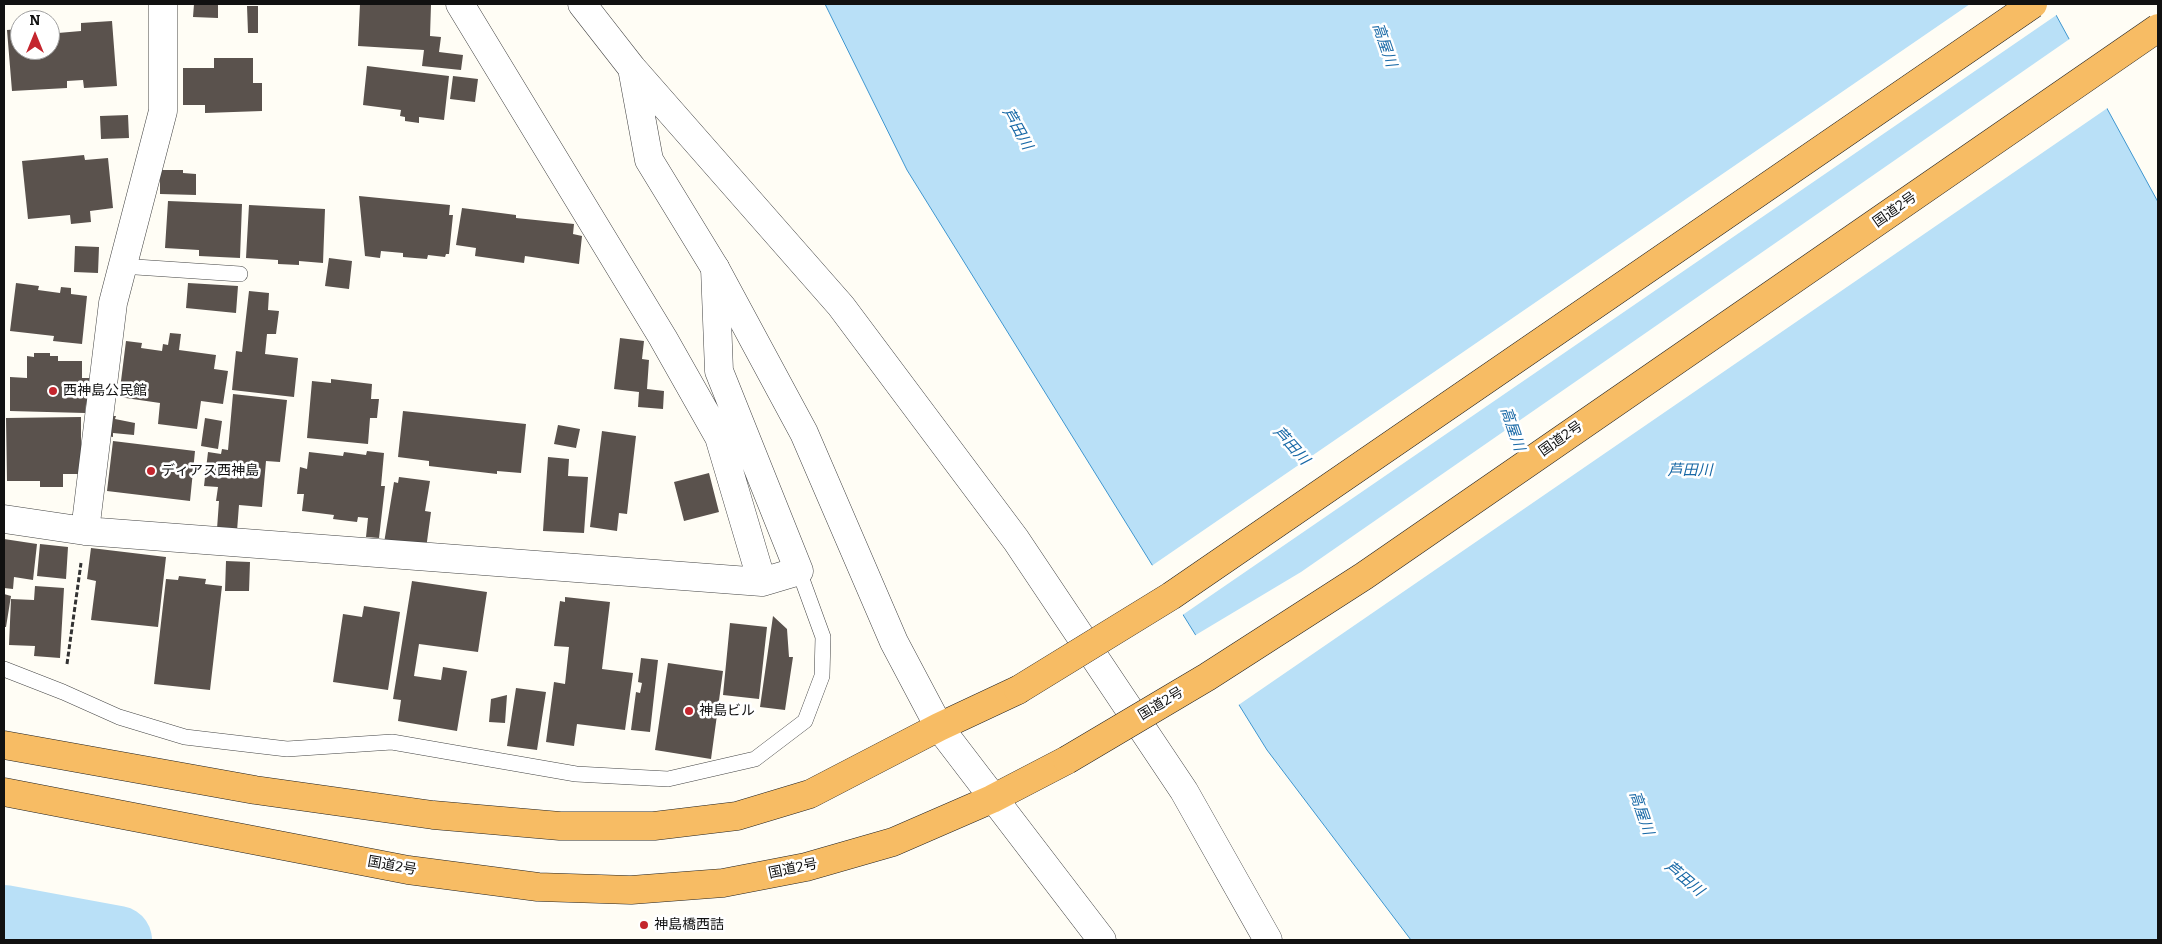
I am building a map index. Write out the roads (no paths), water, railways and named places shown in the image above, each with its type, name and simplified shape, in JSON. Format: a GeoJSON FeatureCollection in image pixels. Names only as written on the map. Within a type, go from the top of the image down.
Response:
{"type":"FeatureCollection","features":[{"type":"Feature","properties":{"kind":"highway"},"geometry":{"type":"LineString","coordinates":[[4,745],[255,790],[433,815],[560,826],[654,826],[737,816],[810,794],[939,727],[1018,690],[1170,596],[2033,4]]}},
{"type":"Feature","properties":{"kind":"highway","name":"国道2号"},"geometry":{"type":"LineString","coordinates":[[4,792],[408,870],[538,887],[631,890],[723,883],[806,867],[893,842],[992,799],[1067,760],[1207,677],[1364,576],[2158,28]]}},
{"type":"Feature","properties":{"kind":"street"},"geometry":{"type":"LineString","coordinates":[[85,531],[113,303],[163,111],[163,4]]}},
{"type":"Feature","properties":{"kind":"street"},"geometry":{"type":"LineString","coordinates":[[460,4],[663,338],[720,438],[762,582]]}},
{"type":"Feature","properties":{"kind":"street"},"geometry":{"type":"LineString","coordinates":[[582,4],[632,68],[841,306],[1016,540],[1184,791],[1268,940]]}},
{"type":"Feature","properties":{"kind":"street"},"geometry":{"type":"LineString","coordinates":[[632,68],[649,160],[715,268],[804,433],[894,642],[939,727],[992,799],[1102,940]]}},
{"type":"Feature","properties":{"kind":"street"},"geometry":{"type":"LineString","coordinates":[[4,519],[85,531],[762,582],[799,571],[720,371],[715,268]]}},
{"type":"Feature","properties":{"kind":"lane"},"geometry":{"type":"LineString","coordinates":[[122,266],[240,274]]}},
{"type":"Feature","properties":{"kind":"lane"},"geometry":{"type":"LineString","coordinates":[[4,669],[63,692],[119,717],[185,737],[287,749],[392,742],[576,774],[668,779],[755,759],[805,721],[822,676],[823,637],[799,571]]}},
{"type":"Feature","properties":{"kind":"water","name":"芦田川"},"geometry":{"type":"Polygon","coordinates":[[[825,4],[2050,4],[2158,202],[2158,940],[1411,940],[1267,750],[907,170],[825,4]]]}},
{"type":"Feature","properties":{"kind":"waterway"},"geometry":{"type":"LineString","coordinates":[[4,919],[118,940]]}},
{"type":"Feature","properties":{"kind":"place","name":"西神島公民館"},"geometry":{"type":"Point","coordinates":[53,391]}},
{"type":"Feature","properties":{"kind":"place","name":"ディアス西神島"},"geometry":{"type":"Point","coordinates":[151,471]}},
{"type":"Feature","properties":{"kind":"place","name":"神島ビル"},"geometry":{"type":"Point","coordinates":[689,711]}},
{"type":"Feature","properties":{"kind":"place","name":"神島橋西詰"},"geometry":{"type":"Point","coordinates":[644,925]}},
{"type":"Feature","properties":{"kind":"water label","name":"高屋川"},"geometry":{"type":"Point","coordinates":[1384,45]}},
{"type":"Feature","properties":{"kind":"water label","name":"高屋川"},"geometry":{"type":"Point","coordinates":[1512,429]}},
{"type":"Feature","properties":{"kind":"water label","name":"高屋川"},"geometry":{"type":"Point","coordinates":[1641,813]}}]}
